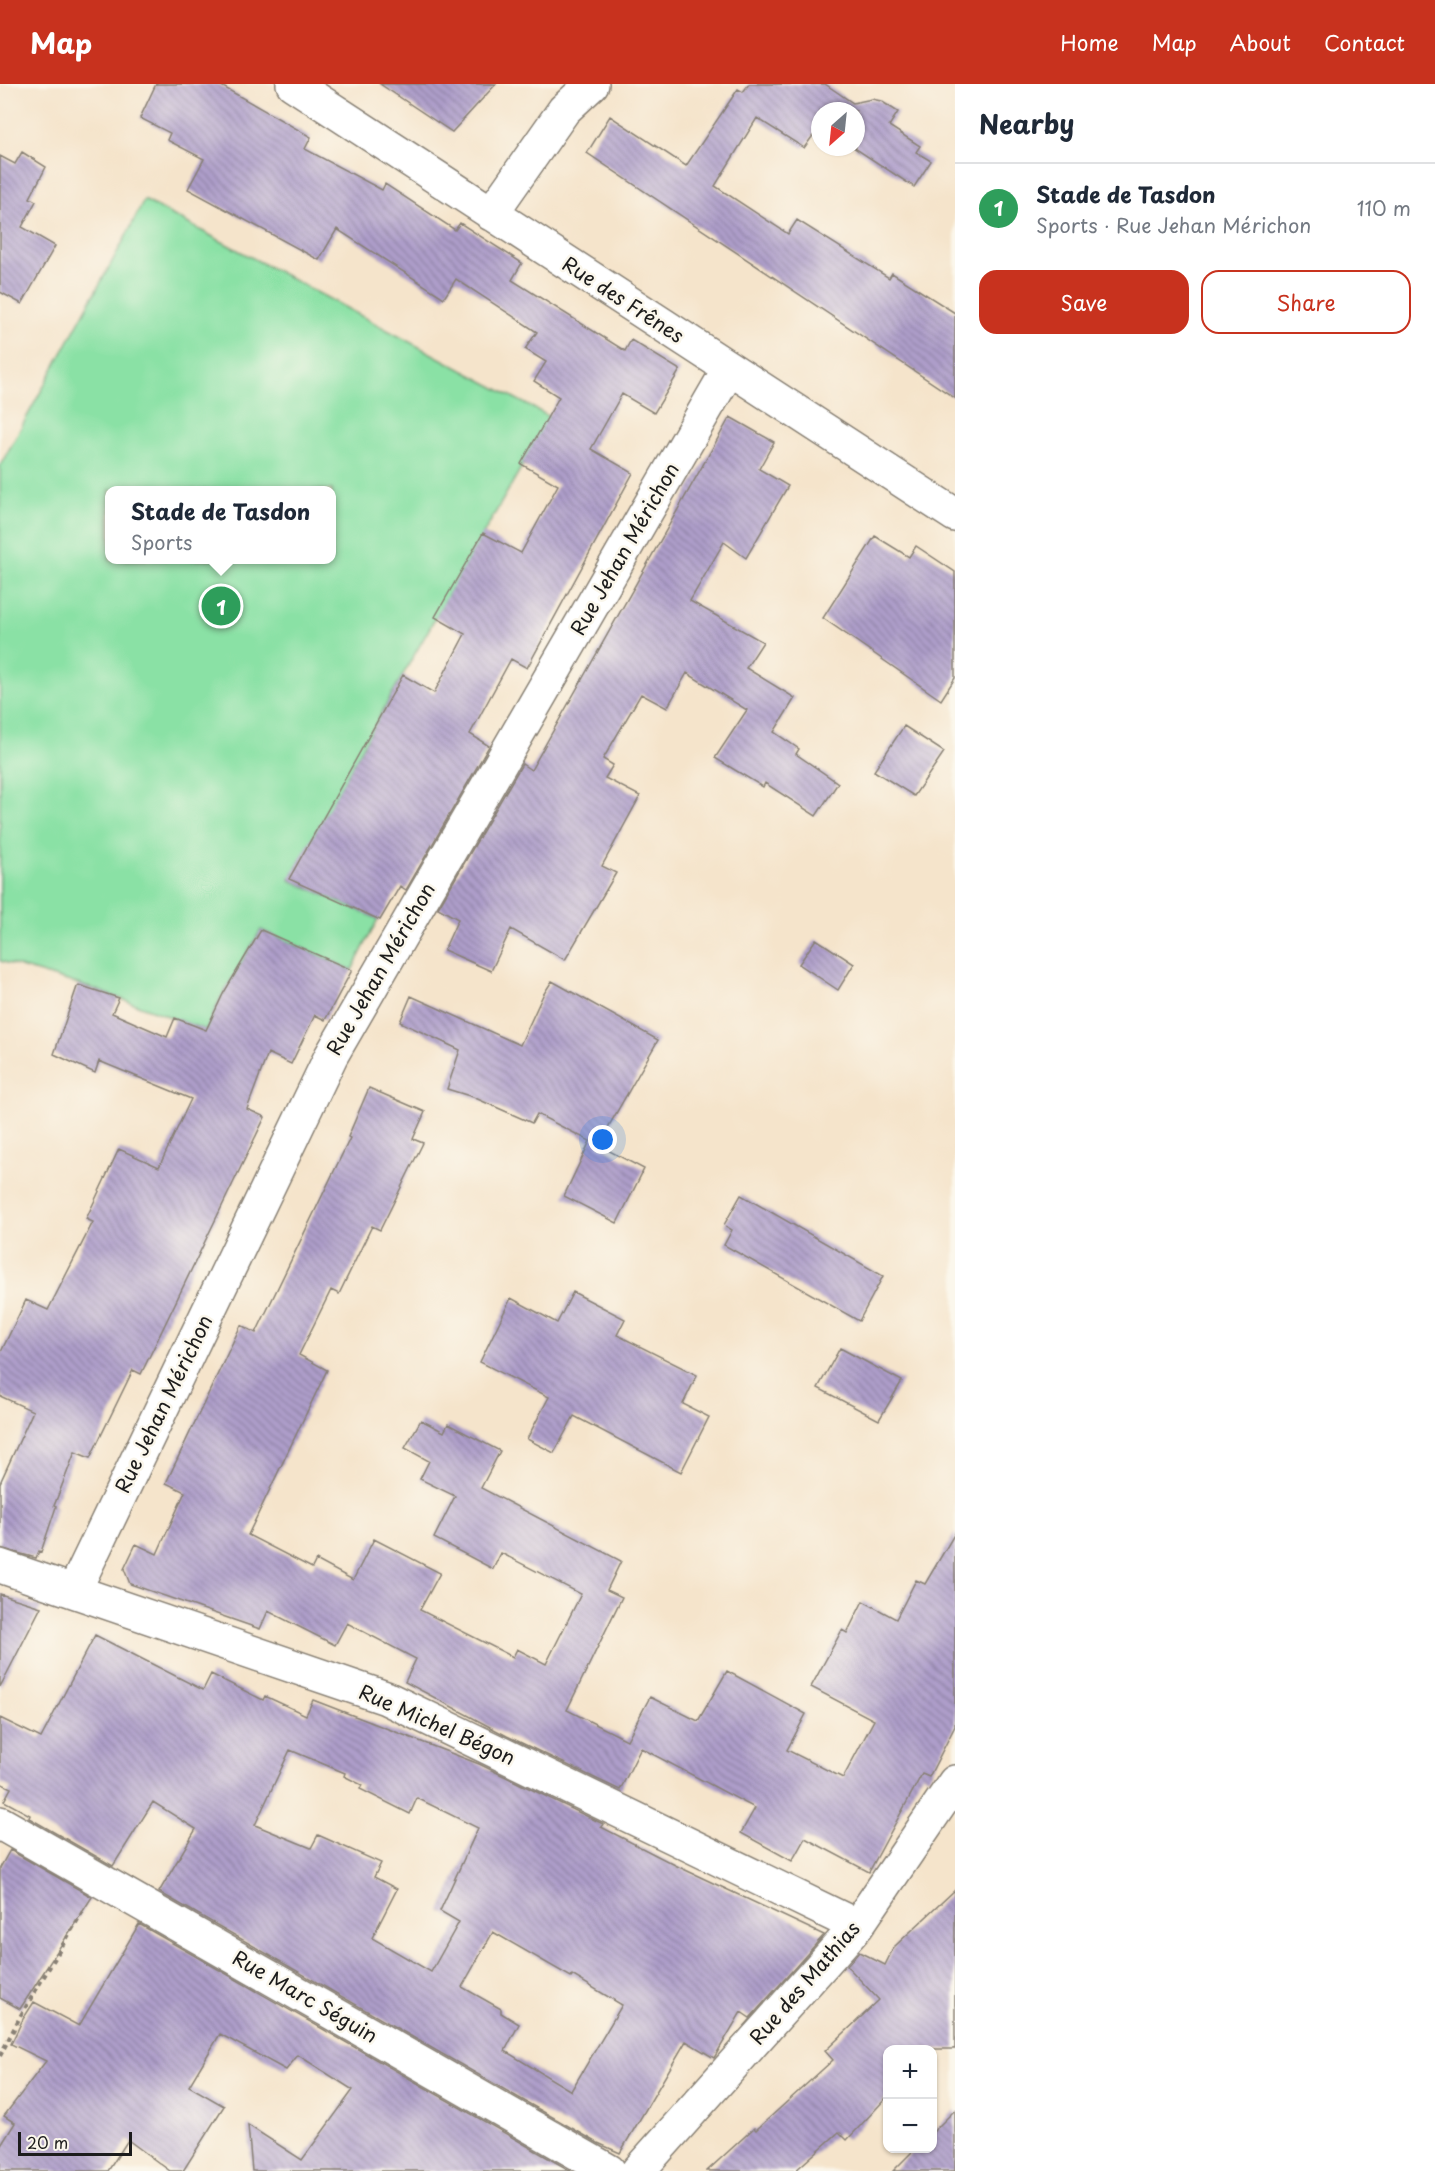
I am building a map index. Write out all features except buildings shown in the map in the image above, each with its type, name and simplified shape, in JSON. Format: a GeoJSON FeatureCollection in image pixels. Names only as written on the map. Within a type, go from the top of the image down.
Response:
{"type":"FeatureCollection","features":[{"type":"Feature","properties":{"kind":"street","name":"Rue des Frênes"},"geometry":{"type":"LineString","coordinates":[[293,84],[955,516]]}},
{"type":"Feature","properties":{"kind":"street"},"geometry":{"type":"LineString","coordinates":[[491,214],[564,110],[592,84]]}},
{"type":"Feature","properties":{"kind":"street","name":"Rue Jehan Mérichon"},"geometry":{"type":"LineString","coordinates":[[74,1591],[331,1056],[729,369]]}},
{"type":"Feature","properties":{"kind":"street","name":"Rue Michel Bégon"},"geometry":{"type":"LineString","coordinates":[[0,1566],[386,1698],[856,1926]]}},
{"type":"Feature","properties":{"kind":"street","name":"Rue des Mathias"},"geometry":{"type":"LineString","coordinates":[[638,2171],[856,1926],[955,1782]]}},
{"type":"Feature","properties":{"kind":"street","name":"Rue Marc Séguin"},"geometry":{"type":"LineString","coordinates":[[0,1823],[609,2171]]}},
{"type":"Feature","properties":{"kind":"path"},"geometry":{"type":"LineString","coordinates":[[0,2056],[21,2015],[102,1881]]}},
{"type":"Feature","properties":{"kind":"green space"},"geometry":{"type":"Polygon","coordinates":[[[144,200],[550,417],[392,694],[290,880],[378,919],[352,970],[261,930],[220,999],[206,1030],[94,989],[0,961],[0,466],[144,200]]]}},
{"type":"Feature","properties":{"kind":"place","name":"Stade de Tasdon"},"geometry":{"type":"Point","coordinates":[221,606]}}]}
